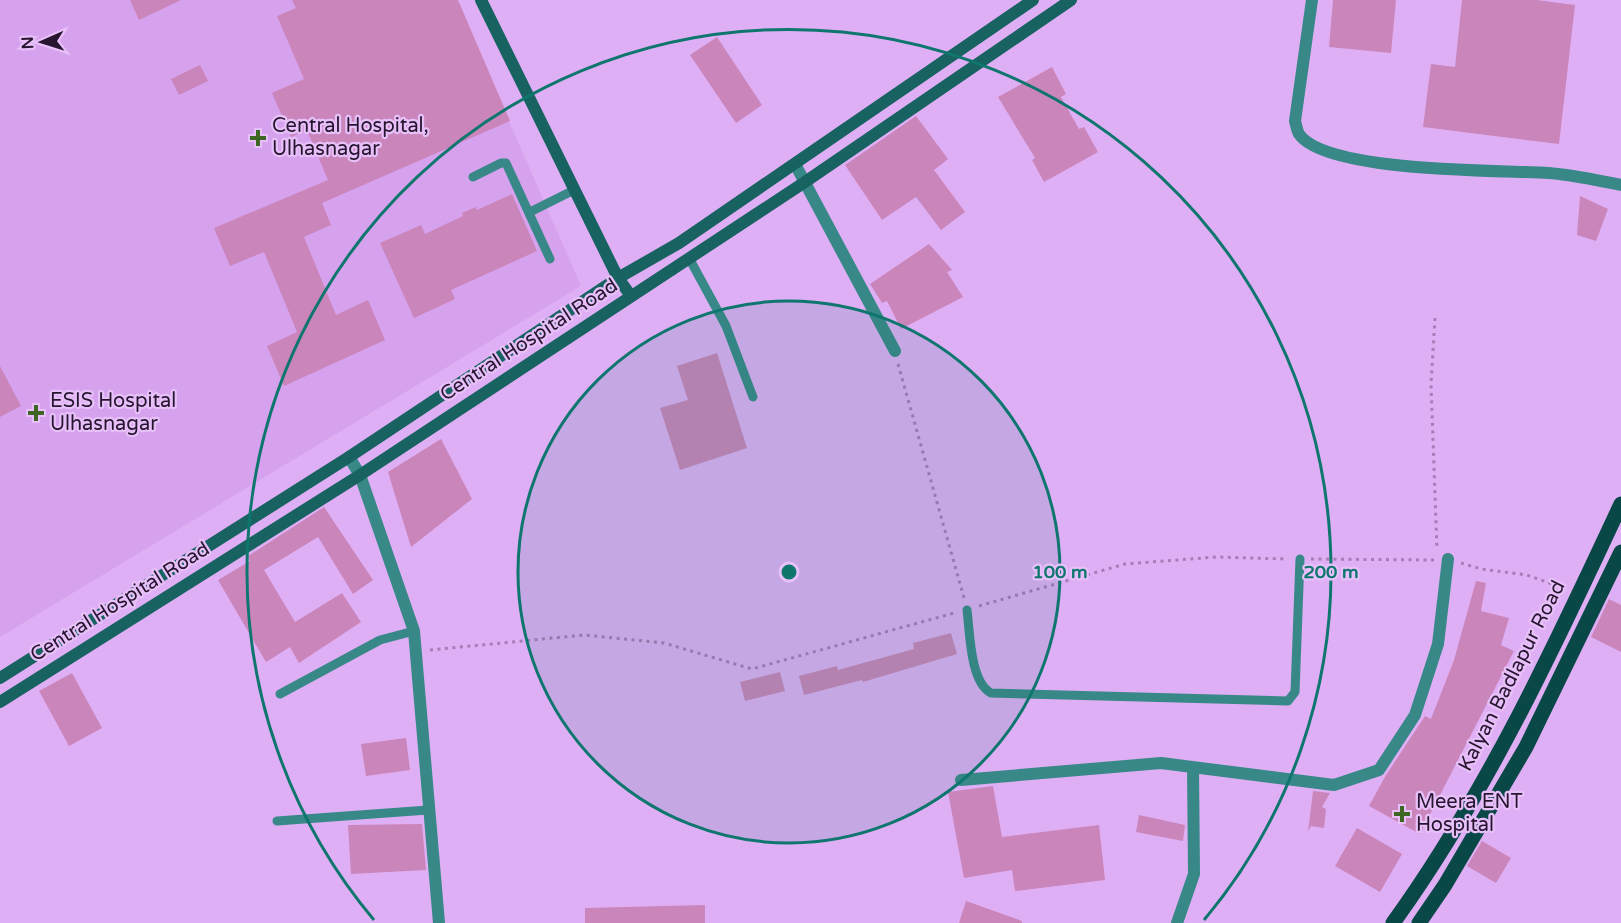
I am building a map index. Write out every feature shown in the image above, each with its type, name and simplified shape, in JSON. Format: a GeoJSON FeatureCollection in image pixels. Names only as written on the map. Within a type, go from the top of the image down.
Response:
{"type":"FeatureCollection","features":[{"type":"Feature","properties":{"kind":"main road","name":"Kalyan Badlapur Road"},"geometry":{"type":"LineString","coordinates":[[1394,923],[1436,864],[1503,743],[1580,593],[1621,504]]}},
{"type":"Feature","properties":{"kind":"main road","name":"Kalyan Badlapur Road"},"geometry":{"type":"LineString","coordinates":[[1419,923],[1445,885],[1527,747],[1595,601],[1621,552]]}},
{"type":"Feature","properties":{"kind":"street"},"geometry":{"type":"LineString","coordinates":[[481,0],[618,278],[631,296]]}},
{"type":"Feature","properties":{"kind":"street","name":"Central Hospital Road"},"geometry":{"type":"LineString","coordinates":[[0,678],[349,457],[618,278],[679,243],[1033,0]]}},
{"type":"Feature","properties":{"kind":"street","name":"Central Hospital Road"},"geometry":{"type":"LineString","coordinates":[[0,702],[360,475],[805,182],[1071,0]]}},
{"type":"Feature","properties":{"kind":"street"},"geometry":{"type":"LineString","coordinates":[[1312,0],[1295,121],[1299,134],[1312,144],[1332,154],[1384,165],[1552,173],[1621,185]]}},
{"type":"Feature","properties":{"kind":"street"},"geometry":{"type":"LineString","coordinates":[[795,164],[895,351]]}},
{"type":"Feature","properties":{"kind":"street"},"geometry":{"type":"LineString","coordinates":[[349,457],[360,475],[414,631],[428,810],[440,923]]}},
{"type":"Feature","properties":{"kind":"street"},"geometry":{"type":"LineString","coordinates":[[961,780],[1161,763],[1334,785],[1379,770],[1414,714],[1438,644],[1448,559]]}},
{"type":"Feature","properties":{"kind":"street"},"geometry":{"type":"LineString","coordinates":[[1177,923],[1194,874],[1193,767]]}},
{"type":"Feature","properties":{"kind":"lane"},"geometry":{"type":"LineString","coordinates":[[473,177],[501,163],[506,163],[550,259]]}},
{"type":"Feature","properties":{"kind":"lane"},"geometry":{"type":"LineString","coordinates":[[530,212],[574,190]]}},
{"type":"Feature","properties":{"kind":"lane"},"geometry":{"type":"LineString","coordinates":[[688,258],[726,326],[753,397]]}},
{"type":"Feature","properties":{"kind":"lane"},"geometry":{"type":"LineString","coordinates":[[967,610],[977,677],[982,688],[991,693],[1288,701],[1295,692],[1300,559]]}},
{"type":"Feature","properties":{"kind":"lane"},"geometry":{"type":"LineString","coordinates":[[280,694],[380,640],[414,631]]}},
{"type":"Feature","properties":{"kind":"lane"},"geometry":{"type":"LineString","coordinates":[[277,821],[428,810]]}},
{"type":"Feature","properties":{"kind":"path"},"geometry":{"type":"LineString","coordinates":[[417,652],[585,635],[664,643],[752,669],[1125,564],[1216,557],[1437,560],[1431,384],[1435,318]]}},
{"type":"Feature","properties":{"kind":"path"},"geometry":{"type":"LineString","coordinates":[[895,351],[906,398],[967,610]]}},
{"type":"Feature","properties":{"kind":"path"},"geometry":{"type":"LineString","coordinates":[[1448,559],[1481,569],[1527,575],[1580,593]]}},
{"type":"Feature","properties":{"kind":"shaded area","name":"Central Hospital, Ulhasnagar"},"geometry":{"type":"Polygon","coordinates":[[[0,0],[456,0],[581,286],[0,637],[0,0]]]}},
{"type":"Feature","properties":{"kind":"building"},"geometry":{"type":"Polygon","coordinates":[[[130,0],[181,0],[139,20],[130,0]]]}},
{"type":"Feature","properties":{"kind":"building"},"geometry":{"type":"Polygon","coordinates":[[[292,0],[458,0],[510,121],[322,203],[331,225],[304,237],[336,315],[368,300],[385,340],[284,386],[267,346],[297,332],[264,252],[230,266],[214,228],[328,180],[307,130],[291,137],[272,93],[304,79],[277,16],[296,8],[292,0]]]}},
{"type":"Feature","properties":{"kind":"building"},"geometry":{"type":"Polygon","coordinates":[[[1333,0],[1396,0],[1391,53],[1329,47],[1333,0]]]}},
{"type":"Feature","properties":{"kind":"building"},"geometry":{"type":"Polygon","coordinates":[[[1462,0],[1537,0],[1575,5],[1559,144],[1423,127],[1431,64],[1455,67],[1462,0]]]}},
{"type":"Feature","properties":{"kind":"building"},"geometry":{"type":"Polygon","coordinates":[[[717,37],[762,105],[736,123],[690,55],[717,37]]]}},
{"type":"Feature","properties":{"kind":"building"},"geometry":{"type":"Polygon","coordinates":[[[200,65],[208,81],[179,95],[171,79],[200,65]]]}},
{"type":"Feature","properties":{"kind":"building"},"geometry":{"type":"Polygon","coordinates":[[[1052,67],[1066,94],[1061,97],[1079,129],[1084,127],[1098,152],[1044,182],[1032,160],[1035,158],[998,97],[1052,67]]]}},
{"type":"Feature","properties":{"kind":"building"},"geometry":{"type":"Polygon","coordinates":[[[916,116],[948,159],[934,170],[965,212],[941,230],[916,197],[882,220],[845,165],[916,116]]]}},
{"type":"Feature","properties":{"kind":"building"},"geometry":{"type":"Polygon","coordinates":[[[512,194],[537,251],[451,290],[455,299],[414,318],[380,243],[421,225],[425,234],[463,216],[462,213],[476,207],[477,210],[512,194]]]}},
{"type":"Feature","properties":{"kind":"building"},"geometry":{"type":"Polygon","coordinates":[[[1580,196],[1608,209],[1596,241],[1577,235],[1580,196]]]}},
{"type":"Feature","properties":{"kind":"building"},"geometry":{"type":"Polygon","coordinates":[[[929,244],[952,270],[947,272],[963,297],[901,329],[887,301],[882,303],[870,284],[929,244]]]}},
{"type":"Feature","properties":{"kind":"building"},"geometry":{"type":"Polygon","coordinates":[[[717,353],[747,448],[680,470],[660,408],[688,400],[677,366],[717,353]]]}},
{"type":"Feature","properties":{"kind":"building"},"geometry":{"type":"Polygon","coordinates":[[[0,366],[21,406],[0,417],[0,366]]]}},
{"type":"Feature","properties":{"kind":"building"},"geometry":{"type":"Polygon","coordinates":[[[441,439],[472,499],[411,547],[388,472],[441,439]]]}},
{"type":"Feature","properties":{"kind":"building"},"geometry":{"type":"Polygon","coordinates":[[[324,507],[373,580],[353,594],[318,537],[264,570],[295,622],[342,593],[361,622],[299,663],[290,647],[266,662],[218,580],[250,561],[248,556],[324,507]]]}},
{"type":"Feature","properties":{"kind":"building"},"geometry":{"type":"Polygon","coordinates":[[[1476,581],[1486,583],[1481,611],[1509,618],[1501,645],[1514,651],[1420,834],[1369,806],[1386,775],[1425,716],[1431,719],[1454,660],[1476,581]]]}},
{"type":"Feature","properties":{"kind":"building"},"geometry":{"type":"Polygon","coordinates":[[[1609,599],[1621,605],[1621,652],[1591,637],[1609,599]]]}},
{"type":"Feature","properties":{"kind":"building"},"geometry":{"type":"Polygon","coordinates":[[[951,633],[957,654],[863,682],[862,680],[804,695],[799,676],[837,666],[838,670],[914,649],[913,643],[951,633]]]}},
{"type":"Feature","properties":{"kind":"building"},"geometry":{"type":"Polygon","coordinates":[[[780,672],[785,691],[745,701],[740,682],[780,672]]]}},
{"type":"Feature","properties":{"kind":"building"},"geometry":{"type":"Polygon","coordinates":[[[72,673],[102,728],[69,746],[39,691],[72,673]]]}},
{"type":"Feature","properties":{"kind":"building"},"geometry":{"type":"Polygon","coordinates":[[[406,738],[410,770],[366,776],[361,744],[406,738]]]}},
{"type":"Feature","properties":{"kind":"building"},"geometry":{"type":"Polygon","coordinates":[[[993,786],[1002,837],[1099,825],[1105,880],[1015,891],[1012,870],[964,878],[948,792],[993,786]]]}},
{"type":"Feature","properties":{"kind":"building"},"geometry":{"type":"Polygon","coordinates":[[[1313,791],[1330,793],[1322,807],[1326,809],[1324,828],[1311,826],[1308,832],[1313,791]]]}},
{"type":"Feature","properties":{"kind":"building"},"geometry":{"type":"Polygon","coordinates":[[[1139,815],[1185,825],[1183,841],[1136,832],[1139,815]]]}},
{"type":"Feature","properties":{"kind":"building"},"geometry":{"type":"Polygon","coordinates":[[[422,824],[426,870],[351,874],[348,825],[422,824]]]}},
{"type":"Feature","properties":{"kind":"building"},"geometry":{"type":"Polygon","coordinates":[[[1357,828],[1402,854],[1380,892],[1335,866],[1357,828]]]}},
{"type":"Feature","properties":{"kind":"building"},"geometry":{"type":"Polygon","coordinates":[[[1482,841],[1511,858],[1496,883],[1467,866],[1482,841]]]}},
{"type":"Feature","properties":{"kind":"building"},"geometry":{"type":"Polygon","coordinates":[[[966,901],[1022,921],[1022,923],[959,923],[966,901]]]}},
{"type":"Feature","properties":{"kind":"building"},"geometry":{"type":"Polygon","coordinates":[[[705,905],[705,923],[585,923],[585,908],[705,905]]]}},
{"type":"Feature","properties":{"kind":"place","name":"Central Hospital, Ulhasnagar"},"geometry":{"type":"Point","coordinates":[258,138]}},
{"type":"Feature","properties":{"kind":"place","name":"ESIS Hospital Ulhasnagar"},"geometry":{"type":"Point","coordinates":[36,413]}},
{"type":"Feature","properties":{"kind":"place","name":"Meera ENT Hospital"},"geometry":{"type":"Point","coordinates":[1402,814]}}]}
